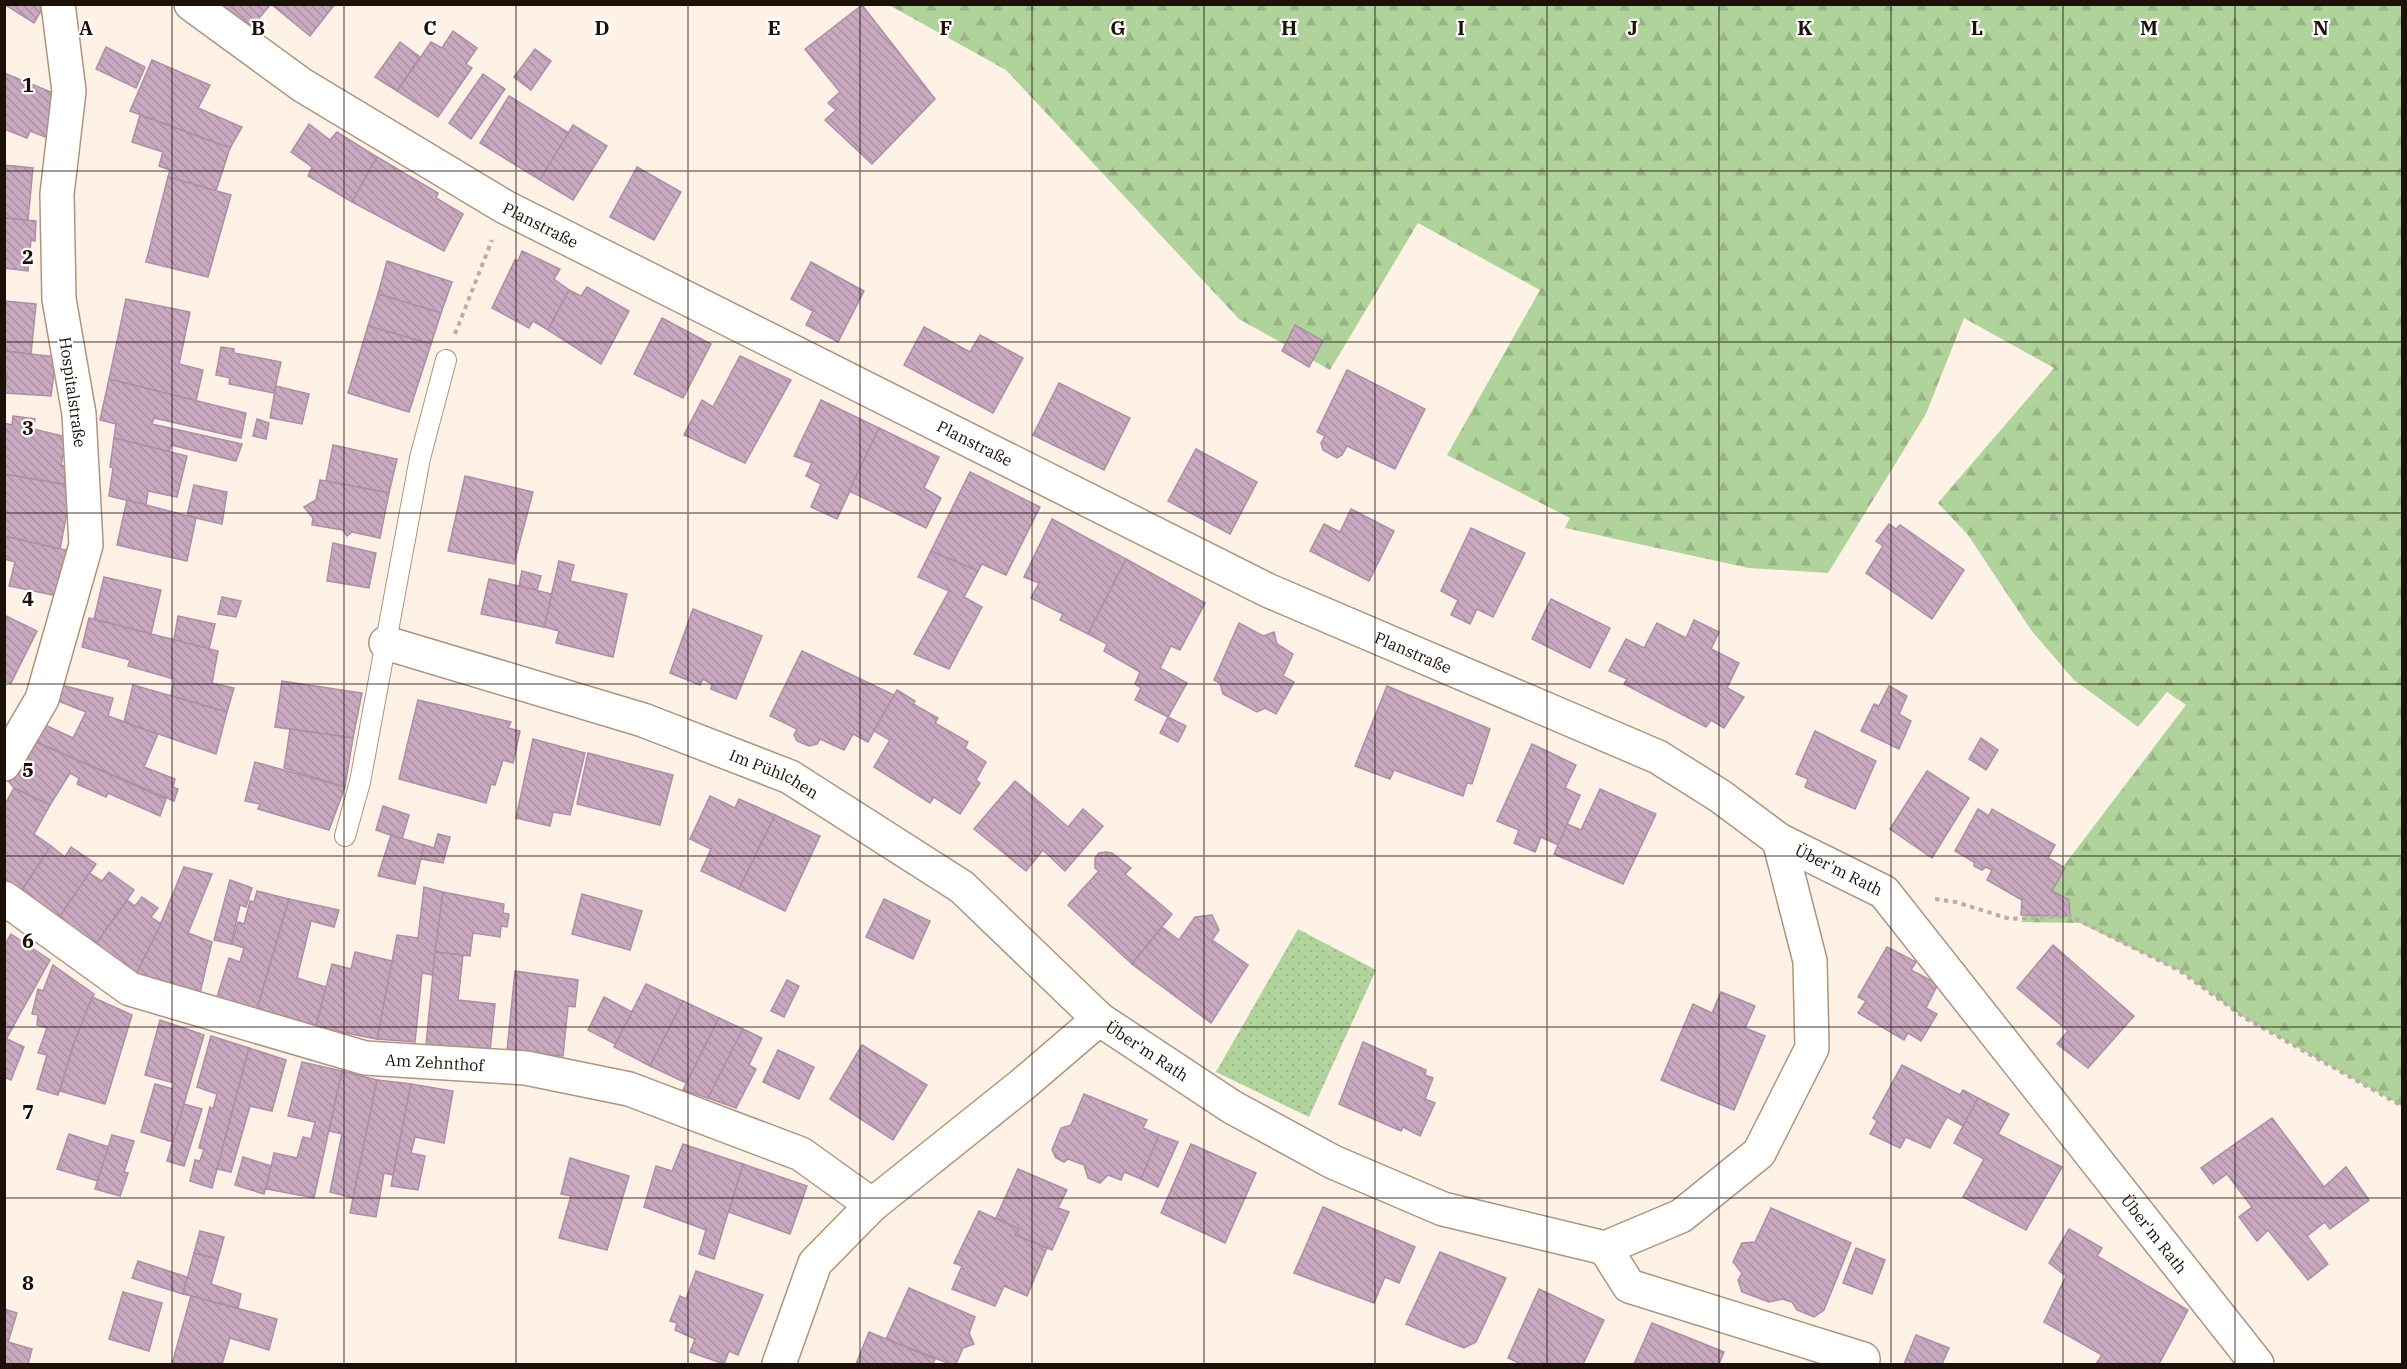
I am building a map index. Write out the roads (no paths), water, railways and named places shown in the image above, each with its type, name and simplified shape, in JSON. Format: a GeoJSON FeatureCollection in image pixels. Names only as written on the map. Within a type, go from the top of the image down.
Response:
{"type":"FeatureCollection","features":[{"type":"Feature","properties":{"kind":"street","name":"Hospitalstraße"},"geometry":{"type":"LineString","coordinates":[[4,764],[42,699],[86,544],[79,414],[59,299],[57,194],[69,92],[58,4]]}},
{"type":"Feature","properties":{"kind":"street","name":"Planstraße"},"geometry":{"type":"LineString","coordinates":[[191,4],[302,85],[505,207],[1267,590],[1658,757],[1720,796],[1779,840]]}},
{"type":"Feature","properties":{"kind":"street","name":"Im Pühlchen"},"geometry":{"type":"LineString","coordinates":[[386,643],[643,720],[790,777],[962,887],[1099,1018]]}},
{"type":"Feature","properties":{"kind":"street","name":"Über'm Rath"},"geometry":{"type":"LineString","coordinates":[[1779,840],[1884,892],[2257,1365]]}},
{"type":"Feature","properties":{"kind":"street","name":"Über'm Rath"},"geometry":{"type":"LineString","coordinates":[[778,1365],[815,1263],[872,1205],[1022,1085],[1099,1018],[1232,1107],[1333,1162],[1443,1209],[1605,1248],[1681,1216],[1760,1153],[1812,1048],[1810,961],[1779,840]]}},
{"type":"Feature","properties":{"kind":"street","name":"Am Zehnthof"},"geometry":{"type":"LineString","coordinates":[[4,898],[130,989],[365,1058],[526,1068],[629,1089],[801,1154],[872,1205]]}},
{"type":"Feature","properties":{"kind":"street"},"geometry":{"type":"LineString","coordinates":[[1605,1248],[1629,1286],[1863,1359]]}},
{"type":"Feature","properties":{"kind":"lane"},"geometry":{"type":"LineString","coordinates":[[345,836],[360,782],[420,459],[446,360]]}}]}
